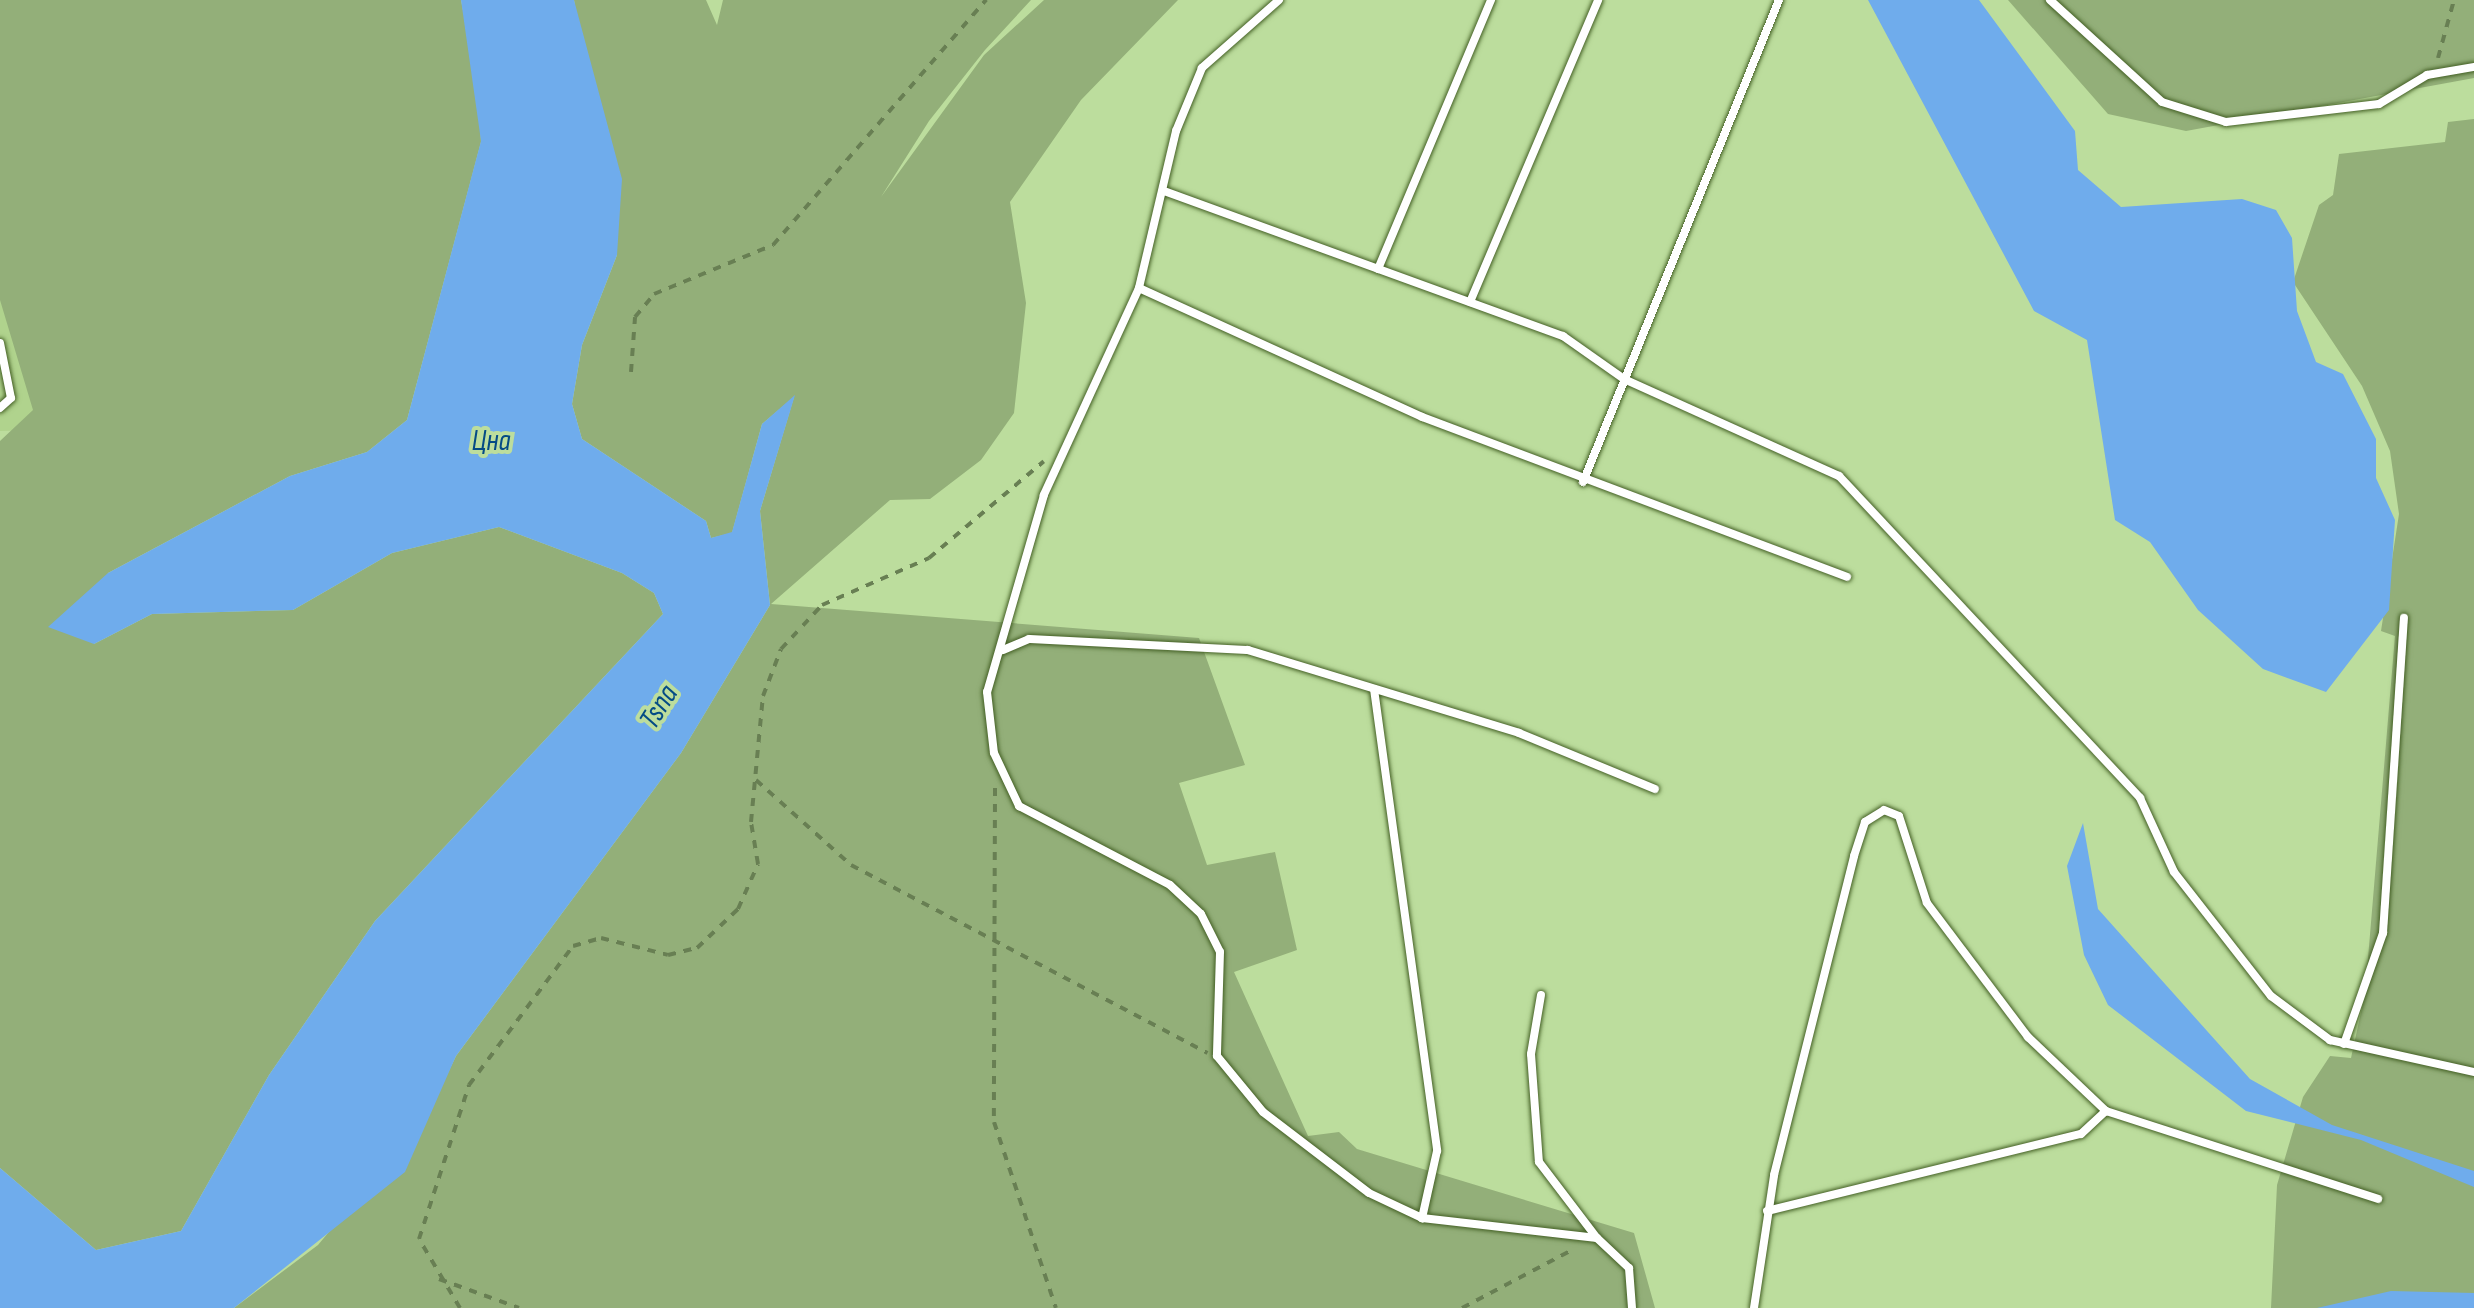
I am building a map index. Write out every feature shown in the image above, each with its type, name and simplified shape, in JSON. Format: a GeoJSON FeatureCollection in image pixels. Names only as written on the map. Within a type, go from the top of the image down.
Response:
{"type":"FeatureCollection","features":[{"type":"Feature","properties":{"kind":"lane"},"geometry":{"type":"LineString","coordinates":[[1279,0],[1202,68],[1164,191],[1140,288],[1066,438],[987,692],[994,754],[1019,806],[1170,886],[1200,914],[1220,952],[1216,1056],[1263,1112],[1369,1193],[1422,1218],[1597,1238]]}},
{"type":"Feature","properties":{"kind":"lane"},"geometry":{"type":"LineString","coordinates":[[1378,269],[1491,0]]}},
{"type":"Feature","properties":{"kind":"lane"},"geometry":{"type":"LineString","coordinates":[[1470,302],[1598,0]]}},
{"type":"Feature","properties":{"kind":"lane"},"geometry":{"type":"LineString","coordinates":[[1583,482],[1779,0]]}},
{"type":"Feature","properties":{"kind":"lane"},"geometry":{"type":"LineString","coordinates":[[2050,0],[2162,102],[2226,122],[2379,104],[2427,74],[2474,67]]}},
{"type":"Feature","properties":{"kind":"lane"},"geometry":{"type":"LineString","coordinates":[[1164,191],[1563,336],[1624,379],[1839,476],[2140,798],[2174,872],[2238,964],[2344,1044],[2474,1072]]}},
{"type":"Feature","properties":{"kind":"lane"},"geometry":{"type":"LineString","coordinates":[[1140,288],[1583,482],[1848,577]]}},
{"type":"Feature","properties":{"kind":"lane"},"geometry":{"type":"LineString","coordinates":[[0,343],[11,398],[0,408]]}},
{"type":"Feature","properties":{"kind":"lane"},"geometry":{"type":"LineString","coordinates":[[2344,1044],[2383,933],[2404,618]]}},
{"type":"Feature","properties":{"kind":"lane"},"geometry":{"type":"LineString","coordinates":[[1003,650],[1029,639],[1171,641],[1248,650],[1519,733],[1654,789]]}},
{"type":"Feature","properties":{"kind":"lane"},"geometry":{"type":"LineString","coordinates":[[1374,689],[1437,1151],[1422,1218]]}},
{"type":"Feature","properties":{"kind":"lane"},"geometry":{"type":"LineString","coordinates":[[1754,1308],[1766,1210],[1854,856],[1876,812],[1898,816],[1927,903],[2028,1037],[2106,1111],[2378,1200]]}},
{"type":"Feature","properties":{"kind":"lane"},"geometry":{"type":"LineString","coordinates":[[1541,995],[1531,1054],[1538,1162],[1597,1238],[1630,1268],[1632,1308]]}},
{"type":"Feature","properties":{"kind":"lane"},"geometry":{"type":"LineString","coordinates":[[1766,1210],[2081,1134],[2106,1111]]}},
{"type":"Feature","properties":{"kind":"path"},"geometry":{"type":"LineString","coordinates":[[631,372],[636,316],[654,294],[773,245],[986,0]]}},
{"type":"Feature","properties":{"kind":"path"},"geometry":{"type":"LineString","coordinates":[[2427,74],[2446,44],[2454,0]]}},
{"type":"Feature","properties":{"kind":"path"},"geometry":{"type":"LineString","coordinates":[[460,1308],[439,1280],[419,1240],[469,1085],[573,946],[601,938],[668,956],[696,948],[738,910],[758,864],[756,780],[764,696],[781,649],[822,606],[929,558],[999,507],[1066,438]]}},
{"type":"Feature","properties":{"kind":"path"},"geometry":{"type":"LineString","coordinates":[[994,754],[994,1122],[1056,1308]]}},
{"type":"Feature","properties":{"kind":"path"},"geometry":{"type":"LineString","coordinates":[[756,780],[851,865],[1216,1056]]}},
{"type":"Feature","properties":{"kind":"path"},"geometry":{"type":"LineString","coordinates":[[1462,1308],[1597,1238]]}},
{"type":"Feature","properties":{"kind":"path"},"geometry":{"type":"LineString","coordinates":[[439,1280],[519,1308]]}},
{"type":"Feature","properties":{"kind":"shaded area"},"geometry":{"type":"Polygon","coordinates":[[[0,0],[461,0],[479,93],[481,142],[407,420],[367,452],[290,476],[108,573],[94,644],[152,614],[293,610],[392,553],[499,527],[622,573],[654,593],[663,614],[375,921],[269,1075],[181,1231],[96,1250],[0,1168],[0,441],[33,410],[0,300],[0,0]]]}},
{"type":"Feature","properties":{"kind":"shaded area"},"geometry":{"type":"Polygon","coordinates":[[[574,0],[706,0],[717,25],[723,0],[1031,0],[985,50],[929,121],[881,197],[984,55],[1044,0],[1178,0],[1081,100],[1010,202],[1026,303],[1014,413],[981,460],[930,499],[890,500],[771,604],[1199,638],[1245,765],[1179,783],[1207,865],[1275,852],[1297,950],[1234,972],[1308,1136],[1339,1132],[1357,1149],[1634,1233],[1655,1308],[234,1308],[318,1245],[429,1112],[456,1056],[681,753],[770,605],[760,511],[794,397],[762,424],[732,533],[711,538],[706,521],[582,439],[572,404],[582,345],[617,255],[574,0]]]}},
{"type":"Feature","properties":{"kind":"shaded area"},"geometry":{"type":"Polygon","coordinates":[[[2008,0],[2474,0],[2474,78],[2186,131],[2108,114],[2008,0]]]}},
{"type":"Feature","properties":{"kind":"shaded area"},"geometry":{"type":"Polygon","coordinates":[[[2474,119],[2474,1308],[2271,1308],[2277,1185],[2303,1097],[2330,1056],[2351,1058],[2365,994],[2395,636],[2381,631],[2399,514],[2390,451],[2362,386],[2293,282],[2319,205],[2333,195],[2339,154],[2445,142],[2448,122],[2474,119]]]}},
{"type":"Feature","properties":{"kind":"shaded area"},"geometry":{"type":"Polygon","coordinates":[[[0,278],[48,430],[0,431],[0,278]]]}},
{"type":"Feature","properties":{"kind":"water"},"geometry":{"type":"Polygon","coordinates":[[[461,0],[574,0],[622,179],[617,255],[582,345],[572,404],[582,439],[706,521],[711,538],[732,532],[762,424],[795,395],[760,511],[770,605],[681,753],[456,1056],[405,1172],[234,1308],[0,1308],[0,1168],[96,1250],[181,1231],[269,1075],[375,921],[663,614],[654,593],[622,573],[499,527],[392,553],[293,610],[152,614],[94,644],[48,627],[108,573],[290,476],[367,452],[407,420],[481,141],[461,0]]]}},
{"type":"Feature","properties":{"kind":"water"},"geometry":{"type":"Polygon","coordinates":[[[1868,0],[1979,0],[2075,131],[2078,170],[2121,207],[2242,199],[2276,210],[2292,238],[2297,311],[2316,362],[2343,374],[2376,439],[2376,478],[2395,520],[2389,610],[2326,692],[2263,669],[2198,610],[2150,542],[2115,520],[2087,340],[2034,311],[1868,0]]]}},
{"type":"Feature","properties":{"kind":"water"},"geometry":{"type":"Polygon","coordinates":[[[2083,823],[2098,909],[2250,1079],[2332,1125],[2474,1171],[2474,1187],[2361,1140],[2246,1111],[2108,1005],[2084,955],[2067,866],[2083,823]]]}},
{"type":"Feature","properties":{"kind":"water"},"geometry":{"type":"Polygon","coordinates":[[[2391,1291],[2474,1293],[2474,1308],[2317,1308],[2391,1291]]]}},
{"type":"Feature","properties":{"kind":"water label","name":"Цна"},"geometry":{"type":"Point","coordinates":[491,441]}},
{"type":"Feature","properties":{"kind":"water label","name":"Tsna"},"geometry":{"type":"Point","coordinates":[659,707]}}]}
